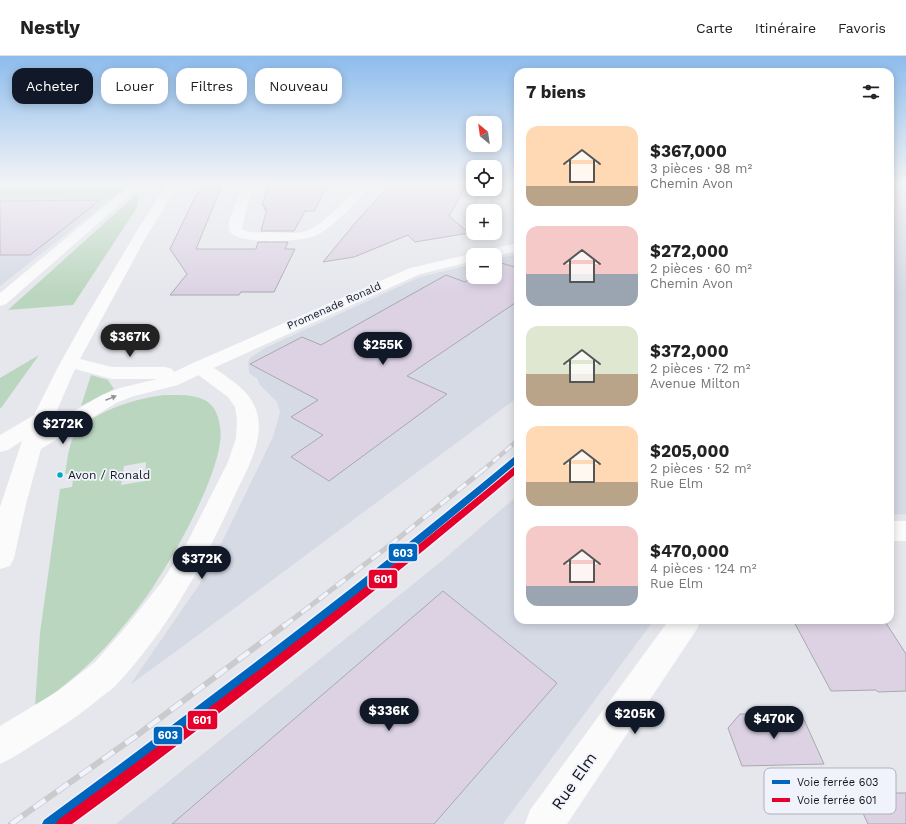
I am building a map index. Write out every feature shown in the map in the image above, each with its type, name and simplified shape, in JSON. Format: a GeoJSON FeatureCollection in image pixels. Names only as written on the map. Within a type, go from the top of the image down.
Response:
{"type":"FeatureCollection","features":[{"type":"Feature","properties":{"kind":"street"},"geometry":{"type":"LineString","coordinates":[[0,301],[95,221]]}},
{"type":"Feature","properties":{"kind":"street"},"geometry":{"type":"LineString","coordinates":[[0,558],[8,521],[32,445],[43,418],[70,362],[148,221]]}},
{"type":"Feature","properties":{"kind":"street"},"geometry":{"type":"LineString","coordinates":[[237,221],[235,227],[236,231],[243,235],[291,236],[304,235],[317,231],[328,221]]}},
{"type":"Feature","properties":{"kind":"street"},"geometry":{"type":"LineString","coordinates":[[502,251],[514,248]]}},
{"type":"Feature","properties":{"kind":"street","name":"Promenade Ronald"},"geometry":{"type":"LineString","coordinates":[[200,367],[415,271],[466,259]]}},
{"type":"Feature","properties":{"kind":"street"},"geometry":{"type":"LineString","coordinates":[[0,746],[70,702],[106,673],[136,638],[172,591],[198,547],[237,468],[247,438],[248,420],[245,406],[235,393],[200,367],[164,373],[122,374],[104,372],[70,362]]}},
{"type":"Feature","properties":{"kind":"street"},"geometry":{"type":"LineString","coordinates":[[32,445],[77,416],[109,399],[135,390],[171,381],[200,367]]}},
{"type":"Feature","properties":{"kind":"street"},"geometry":{"type":"LineString","coordinates":[[0,445],[43,418]]}},
{"type":"Feature","properties":{"kind":"street"},"geometry":{"type":"LineString","coordinates":[[894,531],[906,530]]}},
{"type":"Feature","properties":{"kind":"street","name":"Rue Elm"},"geometry":{"type":"LineString","coordinates":[[544,824],[683,624]]}},
{"type":"Feature","properties":{"kind":"shaded area"},"geometry":{"type":"Polygon","coordinates":[[[0,221],[83,221],[0,286],[0,221]]]}},
{"type":"Feature","properties":{"kind":"shaded area"},"geometry":{"type":"Polygon","coordinates":[[[894,221],[906,221],[906,514],[894,515],[894,221]]]}},
{"type":"Feature","properties":{"kind":"shaded area"},"geometry":{"type":"Polygon","coordinates":[[[514,255],[514,400],[130,685],[199,585],[224,538],[273,437],[280,412],[277,402],[260,385],[257,378],[249,373],[248,363],[250,358],[265,348],[420,277],[466,266],[466,284],[502,284],[502,257],[514,255]]]}},
{"type":"Feature","properties":{"kind":"shaded area"},"geometry":{"type":"Polygon","coordinates":[[[514,498],[514,624],[651,624],[503,824],[116,824],[443,560],[514,498]]]}},
{"type":"Feature","properties":{"kind":"green space"},"geometry":{"type":"Polygon","coordinates":[[[107,221],[128,221],[73,305],[8,310],[107,221]]]}},
{"type":"Feature","properties":{"kind":"green space"},"geometry":{"type":"Polygon","coordinates":[[[39,355],[1,408],[0,408],[0,378],[39,355]]]}},
{"type":"Feature","properties":{"kind":"green space"},"geometry":{"type":"Polygon","coordinates":[[[91,375],[108,380],[114,389],[81,406],[91,375]]]}},
{"type":"Feature","properties":{"kind":"green space"},"geometry":{"type":"Polygon","coordinates":[[[177,395],[197,397],[209,402],[213,407],[218,419],[221,438],[212,475],[176,549],[138,608],[88,665],[35,707],[40,633],[60,489],[72,487],[74,473],[65,474],[72,440],[78,430],[88,422],[112,408],[126,403],[153,397],[177,395]],[[146,462],[124,466],[121,485],[145,481],[146,462]]]}},
{"type":"Feature","properties":{"kind":"building"},"geometry":{"type":"Polygon","coordinates":[[[0,221],[73,221],[30,255],[0,255],[0,221]]]}},
{"type":"Feature","properties":{"kind":"building"},"geometry":{"type":"Polygon","coordinates":[[[184,221],[207,221],[196,249],[256,249],[258,242],[288,242],[285,249],[295,249],[274,292],[241,292],[239,295],[170,295],[187,274],[170,249],[184,221]]]}},
{"type":"Feature","properties":{"kind":"building"},"geometry":{"type":"Polygon","coordinates":[[[264,221],[300,221],[294,231],[261,231],[264,221]]]}},
{"type":"Feature","properties":{"kind":"building"},"geometry":{"type":"Polygon","coordinates":[[[357,221],[455,221],[466,230],[466,234],[415,242],[408,235],[354,257],[323,262],[357,221]]]}},
{"type":"Feature","properties":{"kind":"building"},"geometry":{"type":"Polygon","coordinates":[[[502,263],[514,267],[514,304],[407,376],[447,394],[329,481],[291,457],[323,435],[291,417],[318,400],[250,364],[302,337],[321,345],[446,275],[465,282],[466,284],[502,284],[502,263]]]}},
{"type":"Feature","properties":{"kind":"building"},"geometry":{"type":"Polygon","coordinates":[[[443,591],[557,683],[434,824],[172,824],[443,591]]]}},
{"type":"Feature","properties":{"kind":"building"},"geometry":{"type":"Polygon","coordinates":[[[795,624],[887,624],[906,654],[906,691],[831,691],[795,624]]]}},
{"type":"Feature","properties":{"kind":"building"},"geometry":{"type":"Polygon","coordinates":[[[801,713],[824,764],[742,766],[728,728],[740,714],[801,713]]]}},
{"type":"Feature","properties":{"kind":"building"},"geometry":{"type":"Polygon","coordinates":[[[896,793],[906,793],[906,824],[868,824],[863,814],[896,814],[896,793]]]}},
{"type":"Feature","properties":{"kind":"railway"},"geometry":{"type":"LineString","coordinates":[[481,472],[514,443]]}},
{"type":"Feature","properties":{"kind":"railway"},"geometry":{"type":"LineString","coordinates":[[284,626],[390,545],[482,471]]}},
{"type":"Feature","properties":{"kind":"railway"},"geometry":{"type":"LineString","coordinates":[[11,824],[136,736],[285,625]]}},
{"type":"Feature","properties":{"kind":"rail line","name":"603"},"geometry":{"type":"LineString","coordinates":[[48,824],[227,691],[403,553],[514,461]]}},
{"type":"Feature","properties":{"kind":"rail line","name":"601"},"geometry":{"type":"LineString","coordinates":[[62,824],[236,695],[350,606],[514,471]]}},
{"type":"Feature","properties":{"kind":"place","name":"Avon / Ronald"},"geometry":{"type":"Point","coordinates":[60,475]}}]}
